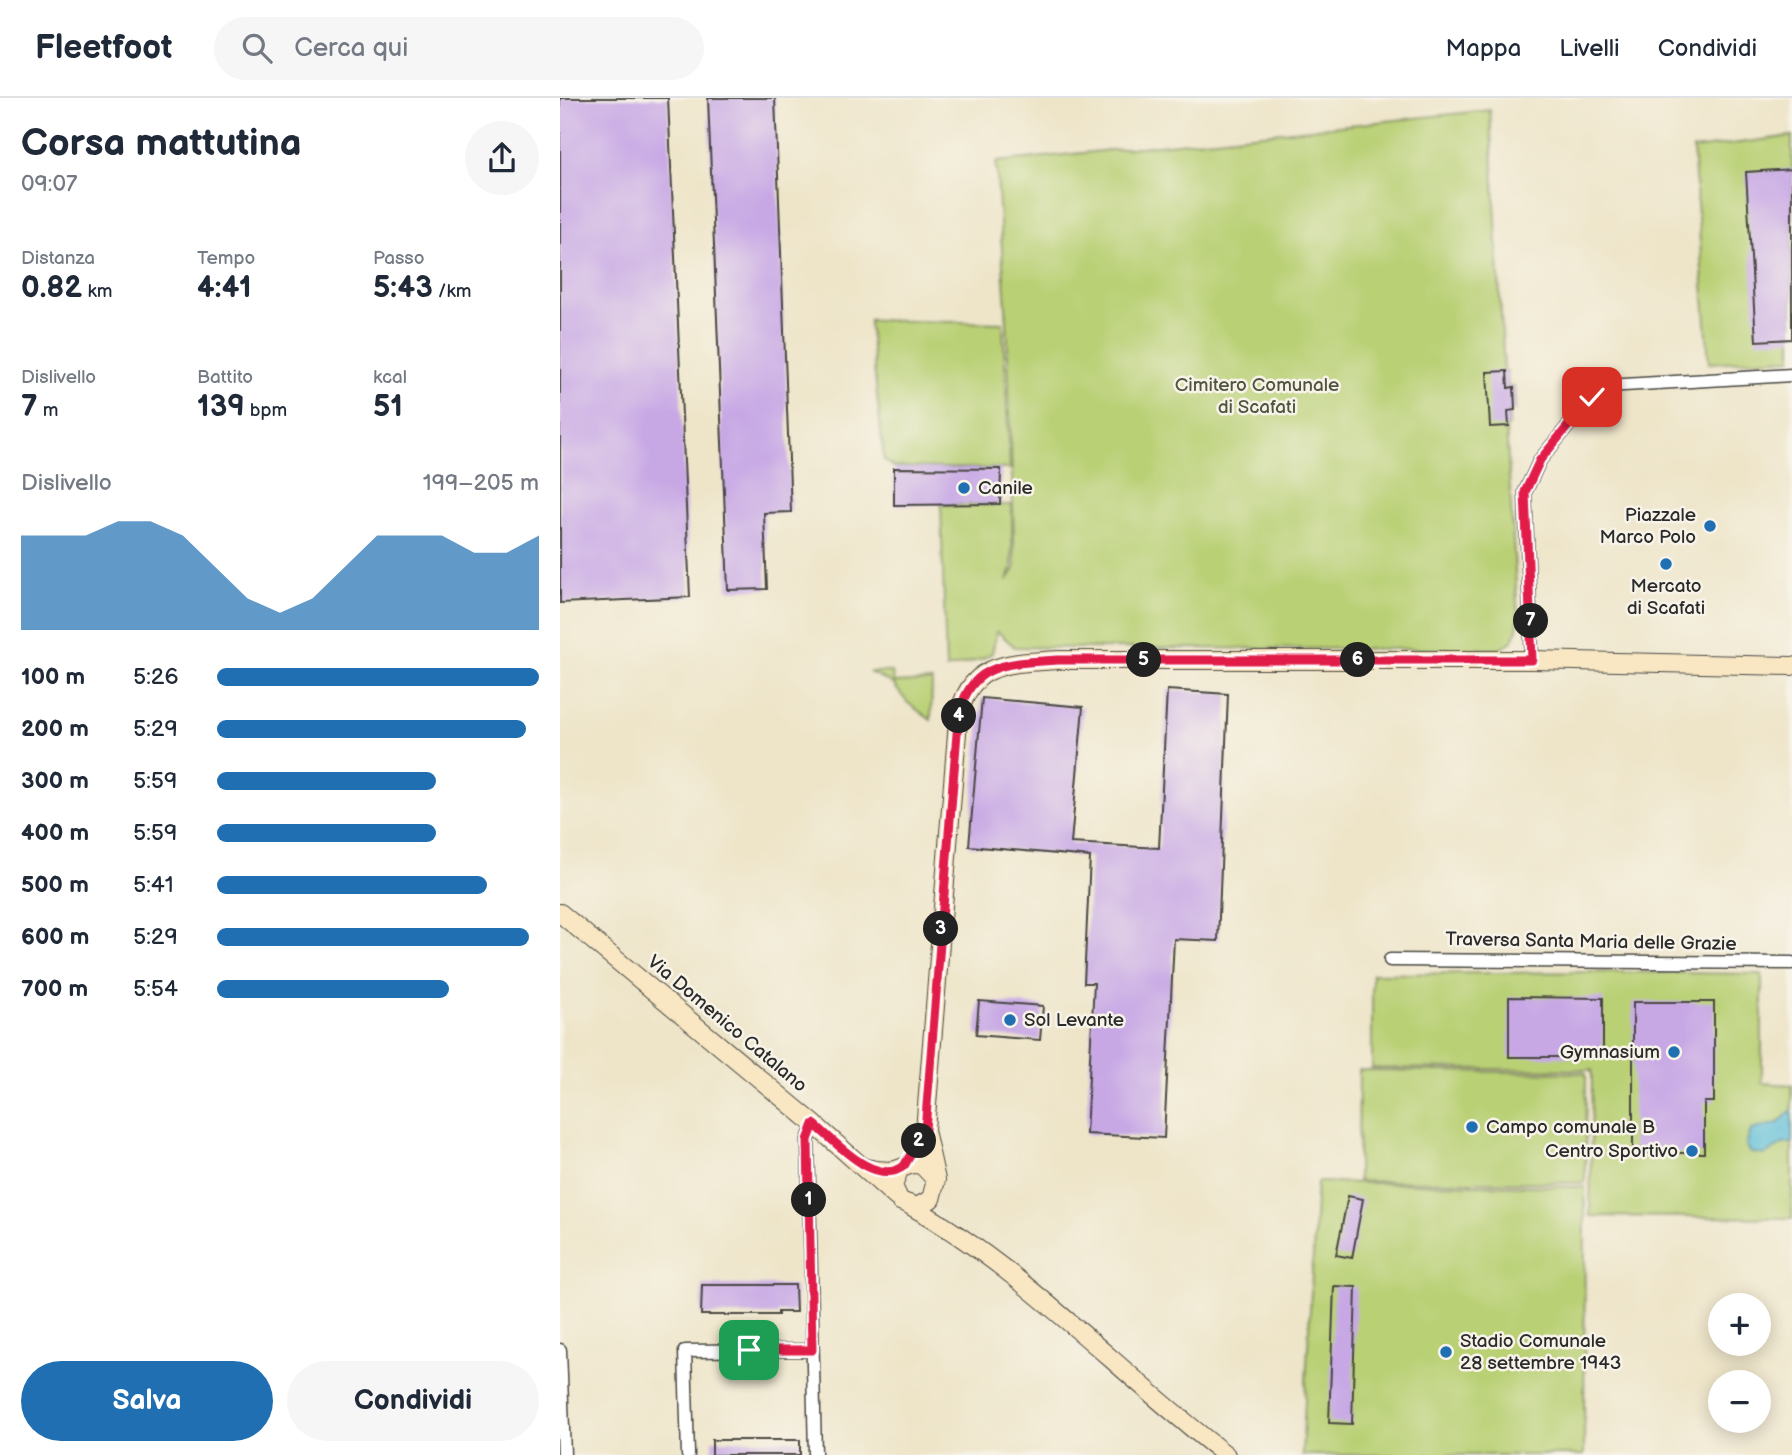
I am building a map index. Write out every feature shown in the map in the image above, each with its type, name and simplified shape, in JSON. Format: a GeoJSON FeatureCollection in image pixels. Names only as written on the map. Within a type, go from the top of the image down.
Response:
{"type":"FeatureCollection","features":[{"type":"Feature","properties":{"kind":"street"},"geometry":{"type":"LineString","coordinates":[[1532,660],[1525,492],[1540,460],[1599,390],[1607,386],[1792,375]]}},
{"type":"Feature","properties":{"kind":"street"},"geometry":{"type":"LineString","coordinates":[[945,1226],[937,1211],[925,1130],[958,721],[965,691],[974,681],[1003,665],[1058,660],[1532,660],[1792,666]]}},
{"type":"Feature","properties":{"kind":"street","name":"Via Domenico Catalano"},"geometry":{"type":"LineString","coordinates":[[560,913],[814,1124],[903,1202],[945,1226],[1030,1292],[1226,1455]]}},
{"type":"Feature","properties":{"kind":"street","name":"Traversa Santa Maria delle Grazie"},"geometry":{"type":"LineString","coordinates":[[1390,960],[1792,963]]}},
{"type":"Feature","properties":{"kind":"street"},"geometry":{"type":"LineString","coordinates":[[814,1124],[808,1140],[815,1455]]}},
{"type":"Feature","properties":{"kind":"street"},"geometry":{"type":"LineString","coordinates":[[925,1130],[893,1180],[903,1202],[927,1203],[935,1186]]}},
{"type":"Feature","properties":{"kind":"street"},"geometry":{"type":"LineString","coordinates":[[866,1168],[922,1165],[935,1186]]}},
{"type":"Feature","properties":{"kind":"street"},"geometry":{"type":"LineString","coordinates":[[560,1350],[564,1455]]}},
{"type":"Feature","properties":{"kind":"street"},"geometry":{"type":"LineString","coordinates":[[688,1455],[685,1351],[812,1350]]}},
{"type":"Feature","properties":{"kind":"green space","name":"Cimitero Comunale di Scafati"},"geometry":{"type":"Polygon","coordinates":[[[1490,110],[1504,371],[1507,371],[1508,387],[1514,387],[1515,410],[1509,411],[1509,426],[1506,427],[1518,618],[1512,641],[1499,649],[1015,647],[997,631],[992,653],[982,659],[946,669],[941,505],[1012,505],[1012,569],[1007,581],[1015,569],[1007,323],[996,162],[1490,110]]]}},
{"type":"Feature","properties":{"kind":"green space"},"geometry":{"type":"Polygon","coordinates":[[[1792,136],[1792,358],[1709,363],[1693,149],[1792,136]]]}},
{"type":"Feature","properties":{"kind":"green space"},"geometry":{"type":"Polygon","coordinates":[[[869,320],[1003,323],[1010,469],[894,467],[884,460],[869,320]]]}},
{"type":"Feature","properties":{"kind":"green space"},"geometry":{"type":"Polygon","coordinates":[[[869,672],[892,672],[894,683],[932,681],[931,720],[908,703],[892,683],[869,672]]]}},
{"type":"Feature","properties":{"kind":"green space","name":"Centro Sportivo"},"geometry":{"type":"Polygon","coordinates":[[[1372,974],[1762,974],[1762,1083],[1792,1085],[1792,1218],[1590,1216],[1592,1070],[1372,1068],[1372,974]]]}},
{"type":"Feature","properties":{"kind":"green space","name":"Campo comunale B"},"geometry":{"type":"Polygon","coordinates":[[[1359,1070],[1586,1073],[1585,1183],[1358,1181],[1359,1070]]]}},
{"type":"Feature","properties":{"kind":"green space","name":"Stadio Comunale 28 settembre 1943"},"geometry":{"type":"Polygon","coordinates":[[[1317,1182],[1585,1187],[1584,1455],[1302,1455],[1317,1182]]]}},
{"type":"Feature","properties":{"kind":"water"},"geometry":{"type":"Polygon","coordinates":[[[1792,1110],[1792,1143],[1783,1144],[1765,1155],[1751,1153],[1746,1145],[1751,1130],[1778,1123],[1792,1110]]]}},
{"type":"Feature","properties":{"kind":"building"},"geometry":{"type":"Polygon","coordinates":[[[560,98],[668,98],[690,597],[560,603],[560,98]]]}},
{"type":"Feature","properties":{"kind":"building"},"geometry":{"type":"Polygon","coordinates":[[[708,98],[775,98],[791,512],[764,513],[767,589],[728,590],[708,98]]]}},
{"type":"Feature","properties":{"kind":"building"},"geometry":{"type":"Polygon","coordinates":[[[1792,169],[1792,339],[1756,341],[1746,172],[1792,169]]]}},
{"type":"Feature","properties":{"kind":"building"},"geometry":{"type":"Polygon","coordinates":[[[1507,371],[1508,388],[1514,387],[1515,410],[1508,411],[1509,426],[1490,427],[1487,372],[1507,371]]]}},
{"type":"Feature","properties":{"kind":"building","name":"Canile"},"geometry":{"type":"Polygon","coordinates":[[[894,468],[1001,469],[1000,504],[894,505],[894,468]]]}},
{"type":"Feature","properties":{"kind":"building"},"geometry":{"type":"Polygon","coordinates":[[[1167,690],[1228,694],[1218,941],[1174,939],[1164,1138],[1086,1134],[1094,983],[1084,983],[1090,857],[969,846],[982,698],[1083,707],[1071,843],[1159,848],[1167,690]]]}},
{"type":"Feature","properties":{"kind":"building"},"geometry":{"type":"Polygon","coordinates":[[[1509,997],[1603,998],[1603,1057],[1509,1057],[1509,997]]]}},
{"type":"Feature","properties":{"kind":"building","name":"Sol Levante"},"geometry":{"type":"Polygon","coordinates":[[[979,1001],[1043,1006],[1040,1040],[976,1035],[979,1001]]]}},
{"type":"Feature","properties":{"kind":"building","name":"Gymnasium"},"geometry":{"type":"Polygon","coordinates":[[[1633,1002],[1714,1002],[1714,1102],[1704,1102],[1704,1153],[1633,1153],[1633,1002]]]}},
{"type":"Feature","properties":{"kind":"building"},"geometry":{"type":"Polygon","coordinates":[[[1348,1196],[1363,1199],[1352,1258],[1336,1255],[1348,1196]]]}},
{"type":"Feature","properties":{"kind":"building"},"geometry":{"type":"Polygon","coordinates":[[[702,1285],[795,1285],[796,1312],[778,1312],[778,1315],[701,1315],[702,1285]]]}},
{"type":"Feature","properties":{"kind":"building"},"geometry":{"type":"Polygon","coordinates":[[[1334,1286],[1356,1287],[1352,1424],[1329,1423],[1334,1286]]]}},
{"type":"Feature","properties":{"kind":"building"},"geometry":{"type":"Polygon","coordinates":[[[712,1440],[800,1440],[800,1455],[712,1455],[712,1440]]]}},
{"type":"Feature","properties":{"kind":"place","name":"Canile"},"geometry":{"type":"Point","coordinates":[964,488]}},
{"type":"Feature","properties":{"kind":"place","name":"Piazzale Marco Polo"},"geometry":{"type":"Point","coordinates":[1710,526]}},
{"type":"Feature","properties":{"kind":"place","name":"Mercato di Scafati"},"geometry":{"type":"Point","coordinates":[1666,564]}},
{"type":"Feature","properties":{"kind":"place","name":"Sol Levante"},"geometry":{"type":"Point","coordinates":[1010,1020]}},
{"type":"Feature","properties":{"kind":"place","name":"Gymnasium"},"geometry":{"type":"Point","coordinates":[1674,1052]}},
{"type":"Feature","properties":{"kind":"place","name":"Campo comunale B"},"geometry":{"type":"Point","coordinates":[1472,1127]}},
{"type":"Feature","properties":{"kind":"place","name":"Centro Sportivo"},"geometry":{"type":"Point","coordinates":[1692,1151]}},
{"type":"Feature","properties":{"kind":"place","name":"Stadio Comunale 28 settembre 1943"},"geometry":{"type":"Point","coordinates":[1446,1352]}},
{"type":"Feature","properties":{"kind":"route"},"geometry":{"type":"LineString","coordinates":[[749,1350],[812,1350],[808,1140],[814,1124],[866,1168],[884,1171],[899,1170],[904,1166],[925,1130],[958,721],[965,691],[974,681],[1003,665],[1058,660],[1532,660],[1525,492],[1540,460],[1592,397]]}}]}
